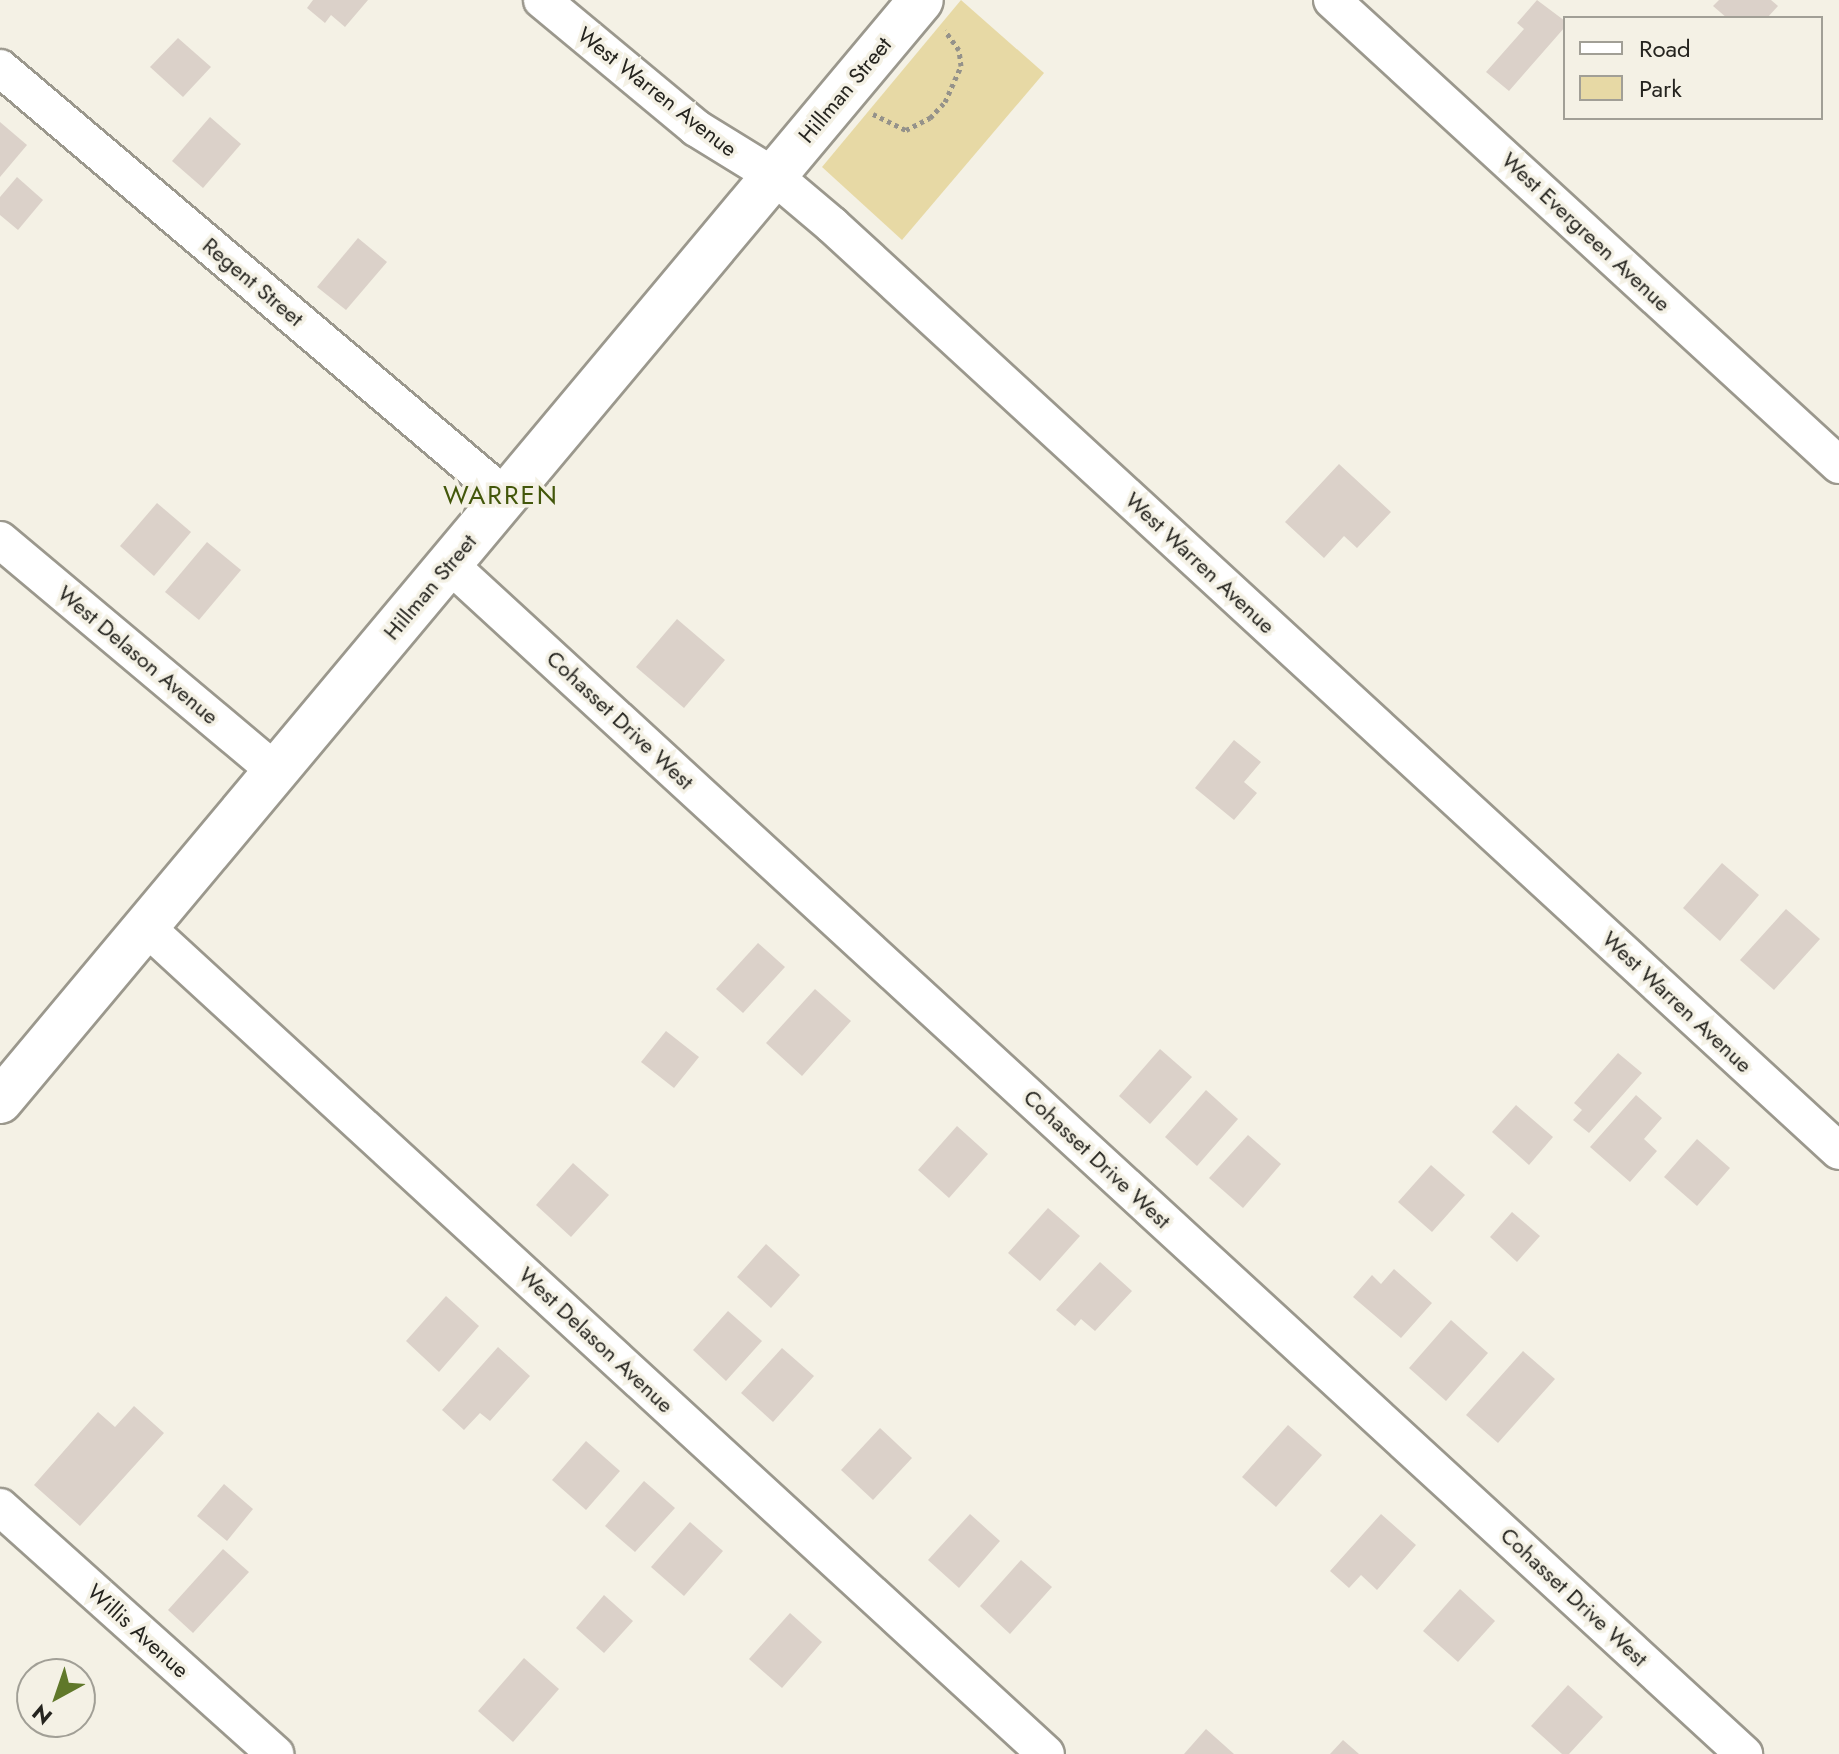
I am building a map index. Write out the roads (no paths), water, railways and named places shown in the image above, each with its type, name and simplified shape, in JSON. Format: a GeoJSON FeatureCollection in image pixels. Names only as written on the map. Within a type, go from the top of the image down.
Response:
{"type":"FeatureCollection","features":[{"type":"Feature","properties":{"kind":"street","name":"West Warren Avenue"},"geometry":{"type":"LineString","coordinates":[[542,0],[696,128],[774,176],[1839,1151]]}},
{"type":"Feature","properties":{"kind":"street","name":"West Evergreen Avenue"},"geometry":{"type":"LineString","coordinates":[[1332,0],[1839,465]]}},
{"type":"Feature","properties":{"kind":"street","name":"Hillman Street"},"geometry":{"type":"LineString","coordinates":[[0,1101],[774,176],[930,13]]}},
{"type":"Feature","properties":{"kind":"street","name":"Regent Street"},"geometry":{"type":"LineString","coordinates":[[0,68],[506,497]]}},
{"type":"Feature","properties":{"kind":"street","name":"West Delason Avenue"},"geometry":{"type":"LineString","coordinates":[[0,540],[275,771]]}},
{"type":"Feature","properties":{"kind":"street","name":"Cohasset Drive West"},"geometry":{"type":"LineString","coordinates":[[449,564],[1744,1754]]}},
{"type":"Feature","properties":{"kind":"street","name":"West Delason Avenue"},"geometry":{"type":"LineString","coordinates":[[146,927],[1046,1754]]}},
{"type":"Feature","properties":{"kind":"street","name":"Willis Avenue"},"geometry":{"type":"LineString","coordinates":[[0,1507],[275,1754]]}},
{"type":"Feature","properties":{"kind":"district","name":"WARREN"},"geometry":{"type":"Point","coordinates":[501,496]}}]}
